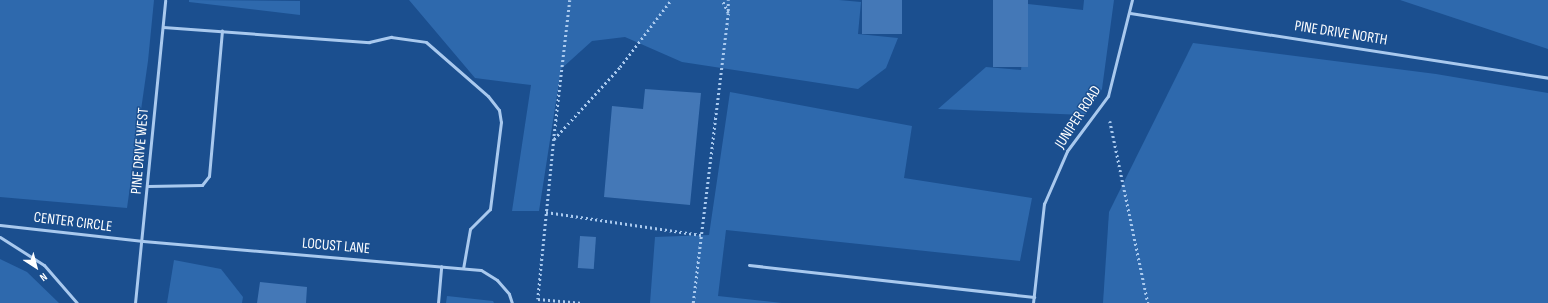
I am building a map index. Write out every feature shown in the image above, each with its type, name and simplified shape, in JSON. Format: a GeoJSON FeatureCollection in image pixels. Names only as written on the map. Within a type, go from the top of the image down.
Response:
{"type":"FeatureCollection","features":[{"type":"Feature","properties":{"kind":"lane","name":"PINE DRIVE WEST"},"geometry":{"type":"LineString","coordinates":[[135,303],[143,241],[165,0]]}},
{"type":"Feature","properties":{"kind":"lane"},"geometry":{"type":"LineString","coordinates":[[1130,12],[1132,0]]}},
{"type":"Feature","properties":{"kind":"lane","name":"PINE DRIVE NORTH"},"geometry":{"type":"LineString","coordinates":[[1130,12],[1548,78]]}},
{"type":"Feature","properties":{"kind":"lane","name":"JUNIPER ROAD"},"geometry":{"type":"LineString","coordinates":[[1033,303],[1044,204],[1067,151],[1108,96],[1130,12]]}},
{"type":"Feature","properties":{"kind":"lane"},"geometry":{"type":"LineString","coordinates":[[163,27],[369,42],[391,37],[426,42],[488,96],[499,110],[501,122],[490,209],[470,229],[463,267]]}},
{"type":"Feature","properties":{"kind":"lane"},"geometry":{"type":"LineString","coordinates":[[148,186],[202,185],[209,176],[222,31]]}},
{"type":"Feature","properties":{"kind":"lane","name":"CENTER CIRCLE"},"geometry":{"type":"LineString","coordinates":[[0,225],[143,241]]}},
{"type":"Feature","properties":{"kind":"lane"},"geometry":{"type":"LineString","coordinates":[[0,237],[44,265],[76,303]]}},
{"type":"Feature","properties":{"kind":"lane","name":"LOCUST LANE"},"geometry":{"type":"LineString","coordinates":[[143,241],[463,267],[481,270],[490,274],[509,294],[512,303]]}},
{"type":"Feature","properties":{"kind":"lane"},"geometry":{"type":"LineString","coordinates":[[749,265],[1034,297]]}},
{"type":"Feature","properties":{"kind":"lane"},"geometry":{"type":"LineString","coordinates":[[438,303],[441,266]]}},
{"type":"Feature","properties":{"kind":"path"},"geometry":{"type":"LineString","coordinates":[[570,0],[545,212],[538,299],[583,303]]}},
{"type":"Feature","properties":{"kind":"path"},"geometry":{"type":"LineString","coordinates":[[554,139],[620,66],[671,0]]}},
{"type":"Feature","properties":{"kind":"path"},"geometry":{"type":"LineString","coordinates":[[722,0],[728,13]]}},
{"type":"Feature","properties":{"kind":"path"},"geometry":{"type":"LineString","coordinates":[[694,303],[728,13],[728,0]]}},
{"type":"Feature","properties":{"kind":"path"},"geometry":{"type":"LineString","coordinates":[[1110,121],[1148,303]]}},
{"type":"Feature","properties":{"kind":"path"},"geometry":{"type":"LineString","coordinates":[[545,212],[702,235]]}},
{"type":"Feature","properties":{"kind":"shaded area"},"geometry":{"type":"Polygon","coordinates":[[[0,0],[154,0],[148,61],[127,208],[0,197],[0,0]]]}},
{"type":"Feature","properties":{"kind":"shaded area"},"geometry":{"type":"Polygon","coordinates":[[[189,0],[300,1],[300,15],[189,2],[189,0]]]}},
{"type":"Feature","properties":{"kind":"shaded area"},"geometry":{"type":"Polygon","coordinates":[[[409,0],[839,0],[861,2],[858,34],[898,38],[886,68],[858,89],[682,62],[625,37],[592,41],[561,69],[539,211],[512,211],[531,85],[475,78],[409,0]]]}},
{"type":"Feature","properties":{"kind":"shaded area"},"geometry":{"type":"Polygon","coordinates":[[[1084,0],[1114,0],[1102,89],[1085,115],[938,109],[986,67],[1021,70],[1028,4],[1083,10],[1084,0]]]}},
{"type":"Feature","properties":{"kind":"shaded area"},"geometry":{"type":"Polygon","coordinates":[[[1400,0],[1548,0],[1548,49],[1400,0]]]}},
{"type":"Feature","properties":{"kind":"shaded area"},"geometry":{"type":"Polygon","coordinates":[[[1193,43],[1436,74],[1548,93],[1548,303],[1103,303],[1109,212],[1193,43]]]}},
{"type":"Feature","properties":{"kind":"shaded area"},"geometry":{"type":"Polygon","coordinates":[[[730,92],[912,126],[904,178],[1032,198],[1020,261],[726,230],[718,296],[782,303],[650,303],[655,237],[709,235],[730,92]]]}},
{"type":"Feature","properties":{"kind":"shaded area"},"geometry":{"type":"Polygon","coordinates":[[[0,259],[27,272],[59,303],[0,303],[0,259]]]}},
{"type":"Feature","properties":{"kind":"shaded area"},"geometry":{"type":"Polygon","coordinates":[[[174,260],[221,269],[243,297],[242,303],[167,303],[174,260]]]}},
{"type":"Feature","properties":{"kind":"shaded area"},"geometry":{"type":"Polygon","coordinates":[[[447,296],[493,301],[494,303],[446,303],[447,296]]]}},
{"type":"Feature","properties":{"kind":"building"},"geometry":{"type":"Polygon","coordinates":[[[862,0],[902,0],[902,34],[862,34],[862,0]]]}},
{"type":"Feature","properties":{"kind":"building"},"geometry":{"type":"Polygon","coordinates":[[[993,0],[1028,0],[1028,67],[993,67],[993,0]]]}},
{"type":"Feature","properties":{"kind":"building"},"geometry":{"type":"Polygon","coordinates":[[[645,89],[701,93],[690,205],[604,197],[612,106],[643,109],[645,89]]]}},
{"type":"Feature","properties":{"kind":"building"},"geometry":{"type":"Polygon","coordinates":[[[580,236],[596,237],[594,269],[578,268],[580,236]]]}},
{"type":"Feature","properties":{"kind":"building"},"geometry":{"type":"Polygon","coordinates":[[[260,282],[307,287],[306,303],[257,303],[260,282]]]}}]}
